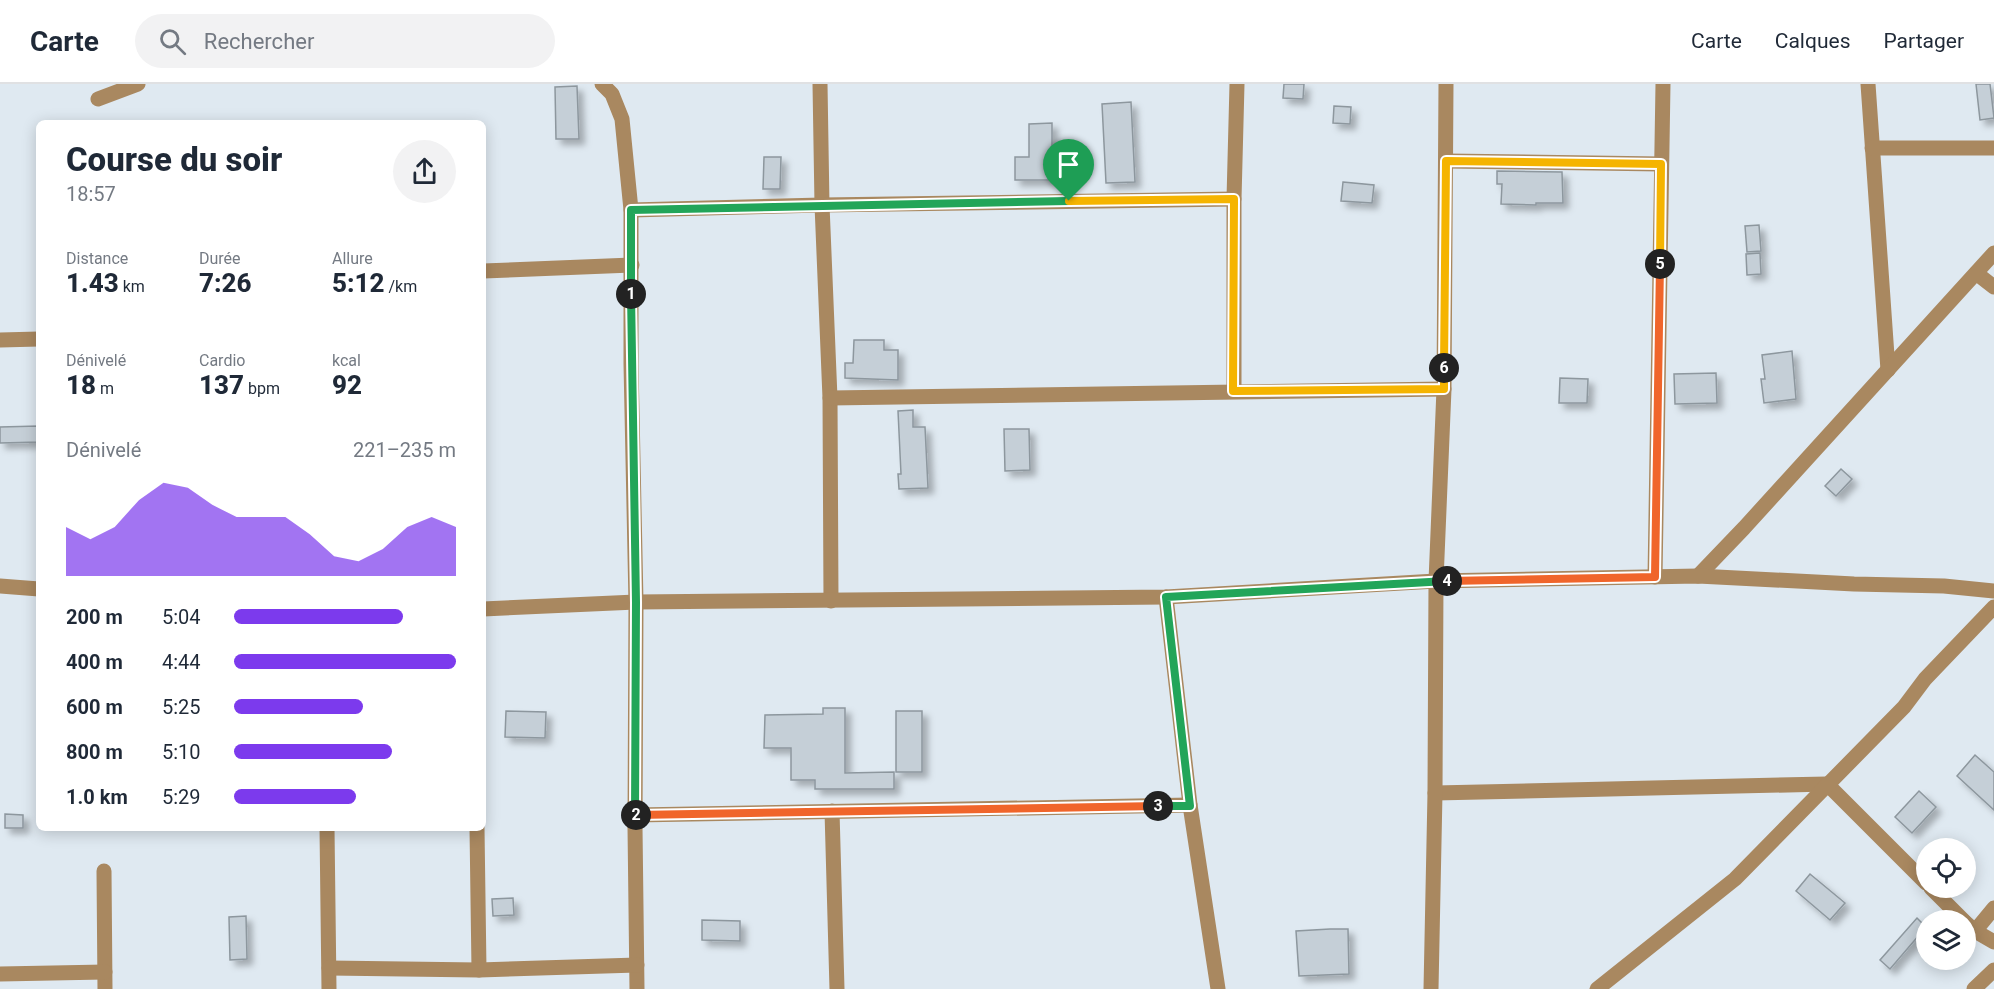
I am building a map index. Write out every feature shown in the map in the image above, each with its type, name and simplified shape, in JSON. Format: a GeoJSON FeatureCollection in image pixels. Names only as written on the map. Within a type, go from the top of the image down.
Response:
{"type":"FeatureCollection","features":[{"type":"Feature","properties":{"kind":"street"},"geometry":{"type":"LineString","coordinates":[[98,99],[138,84]]}},
{"type":"Feature","properties":{"kind":"street"},"geometry":{"type":"LineString","coordinates":[[602,84],[612,94],[622,119],[631,210],[631,364],[636,602],[637,989]]}},
{"type":"Feature","properties":{"kind":"street"},"geometry":{"type":"LineString","coordinates":[[819,84],[830,398],[831,601]]}},
{"type":"Feature","properties":{"kind":"street"},"geometry":{"type":"LineString","coordinates":[[1233,391],[1237,84]]}},
{"type":"Feature","properties":{"kind":"street"},"geometry":{"type":"LineString","coordinates":[[1431,989],[1436,793],[1436,581],[1444,389],[1446,84]]}},
{"type":"Feature","properties":{"kind":"street"},"geometry":{"type":"LineString","coordinates":[[1655,577],[1662,84]]}},
{"type":"Feature","properties":{"kind":"street"},"geometry":{"type":"LineString","coordinates":[[1868,84],[1888,370]]}},
{"type":"Feature","properties":{"kind":"street"},"geometry":{"type":"LineString","coordinates":[[1872,148],[1994,148]]}},
{"type":"Feature","properties":{"kind":"street"},"geometry":{"type":"LineString","coordinates":[[1446,161],[1661,164]]}},
{"type":"Feature","properties":{"kind":"street"},"geometry":{"type":"LineString","coordinates":[[631,210],[1234,199]]}},
{"type":"Feature","properties":{"kind":"street"},"geometry":{"type":"LineString","coordinates":[[1698,576],[1994,253]]}},
{"type":"Feature","properties":{"kind":"street"},"geometry":{"type":"LineString","coordinates":[[486,271],[632,265]]}},
{"type":"Feature","properties":{"kind":"street"},"geometry":{"type":"LineString","coordinates":[[1976,273],[1994,287]]}},
{"type":"Feature","properties":{"kind":"street"},"geometry":{"type":"LineString","coordinates":[[0,340],[36,339]]}},
{"type":"Feature","properties":{"kind":"street"},"geometry":{"type":"LineString","coordinates":[[830,398],[1444,389]]}},
{"type":"Feature","properties":{"kind":"street"},"geometry":{"type":"LineString","coordinates":[[486,609],[636,602],[1166,597],[1436,581],[1698,576],[1944,586],[1994,591]]}},
{"type":"Feature","properties":{"kind":"street"},"geometry":{"type":"LineString","coordinates":[[0,586],[36,589]]}},
{"type":"Feature","properties":{"kind":"street"},"geometry":{"type":"LineString","coordinates":[[1166,597],[1190,806],[1218,989]]}},
{"type":"Feature","properties":{"kind":"street"},"geometry":{"type":"LineString","coordinates":[[1597,989],[1735,879],[1904,707],[1926,679],[1994,607]]}},
{"type":"Feature","properties":{"kind":"street"},"geometry":{"type":"LineString","coordinates":[[1436,793],[1827,784],[1916,873]]}},
{"type":"Feature","properties":{"kind":"street"},"geometry":{"type":"LineString","coordinates":[[635,815],[1190,806]]}},
{"type":"Feature","properties":{"kind":"street"},"geometry":{"type":"LineString","coordinates":[[832,811],[837,989]]}},
{"type":"Feature","properties":{"kind":"street"},"geometry":{"type":"LineString","coordinates":[[327,831],[329,989]]}},
{"type":"Feature","properties":{"kind":"street"},"geometry":{"type":"LineString","coordinates":[[477,831],[479,969]]}},
{"type":"Feature","properties":{"kind":"street"},"geometry":{"type":"LineString","coordinates":[[104,871],[105,989]]}},
{"type":"Feature","properties":{"kind":"street"},"geometry":{"type":"LineString","coordinates":[[1941,898],[1953,910]]}},
{"type":"Feature","properties":{"kind":"street"},"geometry":{"type":"LineString","coordinates":[[1976,920],[1994,908]]}},
{"type":"Feature","properties":{"kind":"street"},"geometry":{"type":"LineString","coordinates":[[1976,930],[1994,942]]}},
{"type":"Feature","properties":{"kind":"street"},"geometry":{"type":"LineString","coordinates":[[328,968],[479,969],[637,965]]}},
{"type":"Feature","properties":{"kind":"street"},"geometry":{"type":"LineString","coordinates":[[1974,989],[1994,970]]}},
{"type":"Feature","properties":{"kind":"street"},"geometry":{"type":"LineString","coordinates":[[0,974],[105,972]]}},
{"type":"Feature","properties":{"kind":"building"},"geometry":{"type":"Polygon","coordinates":[[[1284,84],[1304,84],[1303,99],[1283,98],[1284,84]]]}},
{"type":"Feature","properties":{"kind":"building"},"geometry":{"type":"Polygon","coordinates":[[[1976,84],[1990,84],[1994,118],[1980,120],[1976,84]]]}},
{"type":"Feature","properties":{"kind":"building"},"geometry":{"type":"Polygon","coordinates":[[[577,86],[579,139],[556,139],[555,87],[577,86]]]}},
{"type":"Feature","properties":{"kind":"building"},"geometry":{"type":"Polygon","coordinates":[[[1131,102],[1135,182],[1106,183],[1102,104],[1131,102]]]}},
{"type":"Feature","properties":{"kind":"building"},"geometry":{"type":"Polygon","coordinates":[[[1334,106],[1351,107],[1350,124],[1333,123],[1334,106]]]}},
{"type":"Feature","properties":{"kind":"building"},"geometry":{"type":"Polygon","coordinates":[[[1052,123],[1052,180],[1015,180],[1015,157],[1029,157],[1029,124],[1052,123]]]}},
{"type":"Feature","properties":{"kind":"building"},"geometry":{"type":"Polygon","coordinates":[[[764,157],[781,157],[780,189],[763,189],[764,157]]]}},
{"type":"Feature","properties":{"kind":"building"},"geometry":{"type":"Polygon","coordinates":[[[1497,171],[1562,172],[1563,203],[1501,204],[1502,184],[1497,184],[1497,171]]]}},
{"type":"Feature","properties":{"kind":"building"},"geometry":{"type":"Polygon","coordinates":[[[1343,182],[1374,185],[1372,203],[1341,201],[1343,182]]]}},
{"type":"Feature","properties":{"kind":"building"},"geometry":{"type":"Polygon","coordinates":[[[1759,225],[1761,251],[1747,252],[1745,226],[1759,225]]]}},
{"type":"Feature","properties":{"kind":"building"},"geometry":{"type":"Polygon","coordinates":[[[1760,253],[1761,274],[1747,275],[1746,254],[1760,253]]]}},
{"type":"Feature","properties":{"kind":"building"},"geometry":{"type":"Polygon","coordinates":[[[854,340],[884,340],[884,350],[898,350],[898,380],[845,378],[845,363],[853,363],[854,340]]]}},
{"type":"Feature","properties":{"kind":"building"},"geometry":{"type":"Polygon","coordinates":[[[1792,351],[1796,399],[1764,403],[1761,379],[1765,379],[1762,355],[1792,351]]]}},
{"type":"Feature","properties":{"kind":"building"},"geometry":{"type":"Polygon","coordinates":[[[1716,373],[1717,403],[1675,404],[1674,374],[1716,373]]]}},
{"type":"Feature","properties":{"kind":"building"},"geometry":{"type":"Polygon","coordinates":[[[1560,378],[1588,379],[1587,403],[1559,403],[1560,378]]]}},
{"type":"Feature","properties":{"kind":"building"},"geometry":{"type":"Polygon","coordinates":[[[913,410],[913,427],[925,427],[928,488],[899,489],[898,474],[901,474],[898,411],[913,410]]]}},
{"type":"Feature","properties":{"kind":"building"},"geometry":{"type":"Polygon","coordinates":[[[36,426],[36,442],[0,443],[0,427],[36,426]]]}},
{"type":"Feature","properties":{"kind":"building"},"geometry":{"type":"Polygon","coordinates":[[[1004,429],[1029,429],[1030,470],[1005,471],[1004,429]]]}},
{"type":"Feature","properties":{"kind":"building"},"geometry":{"type":"Polygon","coordinates":[[[1841,469],[1852,479],[1836,496],[1825,486],[1841,469]]]}},
{"type":"Feature","properties":{"kind":"building"},"geometry":{"type":"Polygon","coordinates":[[[823,708],[845,708],[845,773],[894,772],[894,789],[815,789],[815,780],[791,780],[791,748],[764,748],[765,715],[823,714],[823,708]]]}},
{"type":"Feature","properties":{"kind":"building"},"geometry":{"type":"Polygon","coordinates":[[[506,711],[546,712],[545,738],[505,737],[506,711]]]}},
{"type":"Feature","properties":{"kind":"building"},"geometry":{"type":"Polygon","coordinates":[[[896,711],[922,711],[922,772],[896,772],[896,711]]]}},
{"type":"Feature","properties":{"kind":"building"},"geometry":{"type":"Polygon","coordinates":[[[1975,755],[1994,772],[1994,810],[1957,776],[1975,755]]]}},
{"type":"Feature","properties":{"kind":"building"},"geometry":{"type":"Polygon","coordinates":[[[1919,791],[1936,807],[1912,833],[1895,817],[1919,791]]]}},
{"type":"Feature","properties":{"kind":"building"},"geometry":{"type":"Polygon","coordinates":[[[5,814],[23,815],[23,828],[5,828],[5,814]]]}},
{"type":"Feature","properties":{"kind":"building"},"geometry":{"type":"Polygon","coordinates":[[[1810,874],[1845,903],[1830,920],[1796,891],[1810,874]]]}},
{"type":"Feature","properties":{"kind":"building"},"geometry":{"type":"Polygon","coordinates":[[[513,898],[514,915],[493,916],[492,899],[513,898]]]}},
{"type":"Feature","properties":{"kind":"building"},"geometry":{"type":"Polygon","coordinates":[[[246,916],[247,959],[230,960],[229,917],[246,916]]]}},
{"type":"Feature","properties":{"kind":"building"},"geometry":{"type":"Polygon","coordinates":[[[1916,919],[1916,939],[1890,969],[1880,960],[1916,919]]]}},
{"type":"Feature","properties":{"kind":"building"},"geometry":{"type":"Polygon","coordinates":[[[702,920],[740,921],[740,941],[702,940],[702,920]]]}},
{"type":"Feature","properties":{"kind":"building"},"geometry":{"type":"Polygon","coordinates":[[[1348,929],[1349,974],[1299,976],[1296,931],[1348,929]]]}},
{"type":"Feature","properties":{"kind":"route"},"geometry":{"type":"LineString","coordinates":[[1446,161],[1661,164],[1655,577],[1436,581],[1166,597],[1190,806],[635,815],[636,602],[631,364],[631,210],[1069,201],[1234,199],[1233,391],[1444,389],[1446,161]]}}]}
